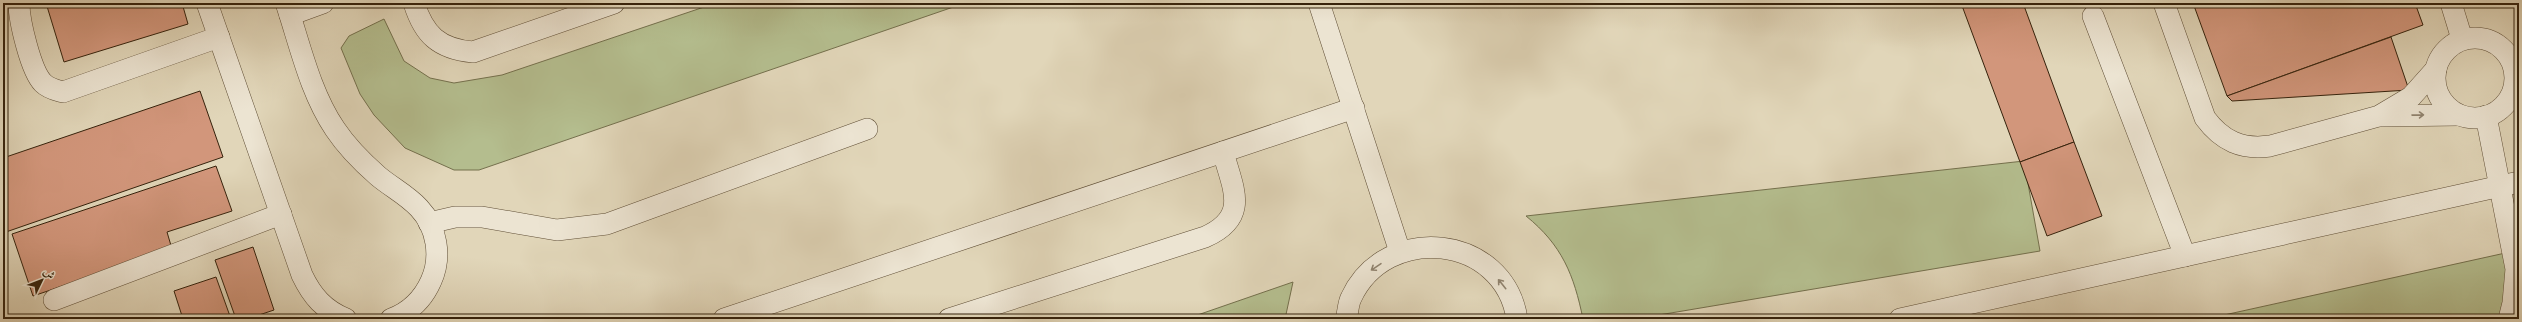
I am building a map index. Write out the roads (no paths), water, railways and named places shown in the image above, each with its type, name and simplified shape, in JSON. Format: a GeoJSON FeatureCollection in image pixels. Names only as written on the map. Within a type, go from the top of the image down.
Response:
{"type":"FeatureCollection","features":[{"type":"Feature","properties":{"kind":"lane"},"geometry":{"type":"LineString","coordinates":[[19,3],[24,37],[38,73],[43,83],[53,90],[63,92],[219,38]]}},
{"type":"Feature","properties":{"kind":"lane"},"geometry":{"type":"LineString","coordinates":[[207,3],[309,291],[321,304],[346,319]]}},
{"type":"Feature","properties":{"kind":"lane"},"geometry":{"type":"LineString","coordinates":[[323,3],[288,9],[319,102],[336,130],[356,155],[379,177],[419,208],[429,223],[435,239],[437,257],[434,274],[427,291],[415,305],[398,318]]}},
{"type":"Feature","properties":{"kind":"lane"},"geometry":{"type":"LineString","coordinates":[[414,3],[419,18],[428,33],[441,44],[456,50],[473,52],[614,3]]}},
{"type":"Feature","properties":{"kind":"lane"},"geometry":{"type":"LineString","coordinates":[[1319,3],[1400,252]]}},
{"type":"Feature","properties":{"kind":"lane"},"geometry":{"type":"LineString","coordinates":[[2164,3],[2198,104],[2214,131],[2226,140],[2248,147],[2270,146],[2379,116],[2459,114]]}},
{"type":"Feature","properties":{"kind":"lane"},"geometry":{"type":"LineString","coordinates":[[2451,3],[2462,39]]}},
{"type":"Feature","properties":{"kind":"lane"},"geometry":{"type":"LineString","coordinates":[[2093,16],[2186,256]]}},
{"type":"Feature","properties":{"kind":"lane"},"geometry":{"type":"LineString","coordinates":[[2462,39],[2486,39],[2497,44],[2516,62],[2514,89],[2508,101],[2499,110],[2486,116],[2473,118],[2459,114],[2448,107],[2439,96],[2435,82],[2436,69],[2441,56],[2450,45],[2462,39]]}},
{"type":"Feature","properties":{"kind":"lane"},"geometry":{"type":"LineString","coordinates":[[2379,116],[2411,97],[2436,69]]}},
{"type":"Feature","properties":{"kind":"lane"},"geometry":{"type":"LineString","coordinates":[[724,319],[1354,108]]}},
{"type":"Feature","properties":{"kind":"lane"},"geometry":{"type":"LineString","coordinates":[[2486,116],[2509,184],[2517,272],[2513,303],[2509,319]]}},
{"type":"Feature","properties":{"kind":"lane"},"geometry":{"type":"LineString","coordinates":[[429,223],[455,217],[482,217],[557,230],[607,224],[867,129]]}},
{"type":"Feature","properties":{"kind":"lane"},"geometry":{"type":"LineString","coordinates":[[949,319],[1206,237],[1222,230],[1232,216],[1236,199],[1223,152]]}},
{"type":"Feature","properties":{"kind":"lane"},"geometry":{"type":"LineString","coordinates":[[1900,319],[2509,184]]}},
{"type":"Feature","properties":{"kind":"lane"},"geometry":{"type":"LineString","coordinates":[[54,300],[281,214]]}},
{"type":"Feature","properties":{"kind":"lane"},"geometry":{"type":"LineString","coordinates":[[1346,319],[1351,298],[1371,270],[1400,252],[1430,246],[1460,250],[1486,265],[1506,288],[1517,319]]}}]}
